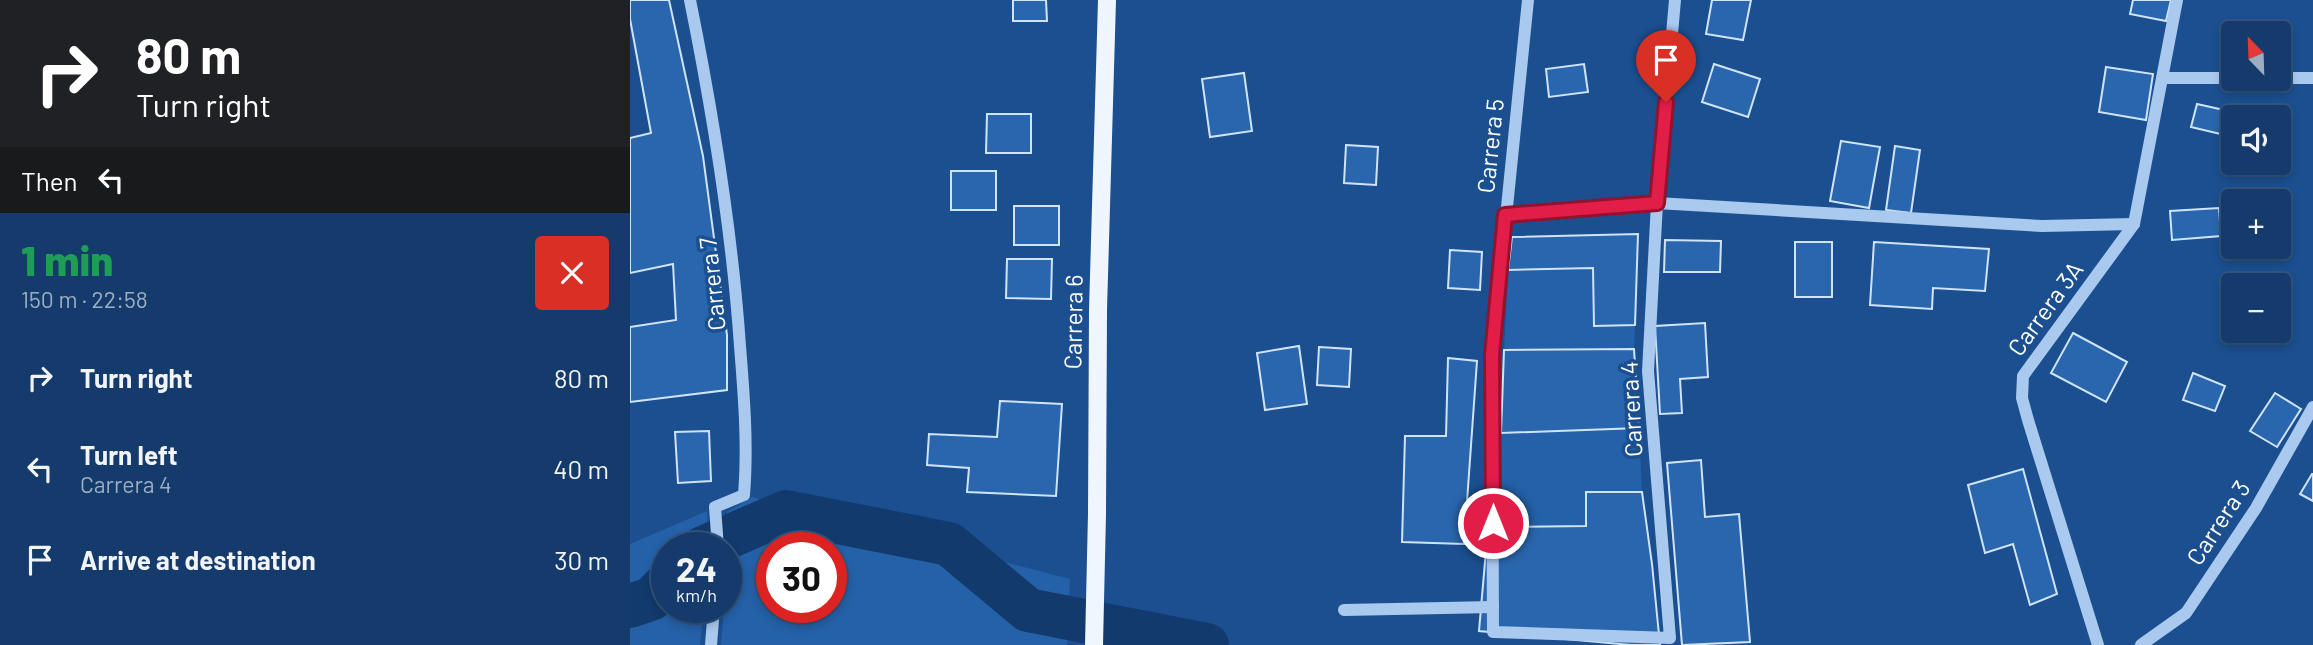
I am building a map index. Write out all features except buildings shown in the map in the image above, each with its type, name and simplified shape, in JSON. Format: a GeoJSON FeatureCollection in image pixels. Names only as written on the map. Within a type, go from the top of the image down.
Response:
{"type":"FeatureCollection","features":[{"type":"Feature","properties":{"kind":"main road","name":"Carrera 6"},"geometry":{"type":"LineString","coordinates":[[1094,645],[1098,310],[1107,0]]}},
{"type":"Feature","properties":{"kind":"street","name":"Carrera 7"},"geometry":{"type":"LineString","coordinates":[[690,0],[735,274],[746,419],[744,495],[715,507],[717,532]]}},
{"type":"Feature","properties":{"kind":"street","name":"Carrera 5"},"geometry":{"type":"LineString","coordinates":[[1493,632],[1492,355],[1528,0]]}},
{"type":"Feature","properties":{"kind":"street","name":"Carrera 4"},"geometry":{"type":"LineString","coordinates":[[1493,632],[1670,638],[1648,370],[1657,203],[1675,0]]}},
{"type":"Feature","properties":{"kind":"street","name":"Carrera 3A"},"geometry":{"type":"LineString","coordinates":[[2098,645],[2028,420],[2022,398],[2023,376],[2134,224],[2177,0]]}},
{"type":"Feature","properties":{"kind":"street"},"geometry":{"type":"LineString","coordinates":[[2163,78],[2221,78]]}},
{"type":"Feature","properties":{"kind":"street"},"geometry":{"type":"LineString","coordinates":[[2291,78],[2313,78]]}},
{"type":"Feature","properties":{"kind":"street"},"geometry":{"type":"LineString","coordinates":[[1505,215],[1657,203],[2042,226],[2134,224]]}},
{"type":"Feature","properties":{"kind":"street","name":"Carrera 3"},"geometry":{"type":"LineString","coordinates":[[2141,645],[2186,613],[2256,508],[2313,407]]}},
{"type":"Feature","properties":{"kind":"street"},"geometry":{"type":"LineString","coordinates":[[1344,610],[1493,607]]}},
{"type":"Feature","properties":{"kind":"street"},"geometry":{"type":"LineString","coordinates":[[710,645],[712,623]]}},
{"type":"Feature","properties":{"kind":"shaded area"},"geometry":{"type":"Polygon","coordinates":[[[1593,268],[1594,326],[1635,325],[1634,349],[1504,350],[1508,270],[1593,268]]]}},
{"type":"Feature","properties":{"kind":"shaded area"},"geometry":{"type":"Polygon","coordinates":[[[1639,428],[1642,492],[1587,492],[1586,526],[1488,527],[1501,433],[1639,428]]]}},
{"type":"Feature","properties":{"kind":"shaded area"},"geometry":{"type":"Polygon","coordinates":[[[752,497],[1070,579],[1067,645],[721,645],[723,623],[742,623],[742,532],[728,532],[727,512],[752,497]]]}},
{"type":"Feature","properties":{"kind":"shaded area"},"geometry":{"type":"Polygon","coordinates":[[[707,511],[708,532],[658,532],[707,511]]]}},
{"type":"Feature","properties":{"kind":"shaded area"},"geometry":{"type":"Polygon","coordinates":[[[651,535],[651,623],[702,623],[700,645],[630,645],[630,544],[651,535]]]}},
{"type":"Feature","properties":{"kind":"waterway"},"geometry":{"type":"LineString","coordinates":[[740,532],[786,512],[949,544],[1028,610],[1207,645]]}},
{"type":"Feature","properties":{"kind":"waterway"},"geometry":{"type":"LineString","coordinates":[[630,606],[651,599]]}},
{"type":"Feature","properties":{"kind":"route"},"geometry":{"type":"LineString","coordinates":[[1493,523],[1492,355],[1505,215],[1657,203],[1666,102]]}}]}
